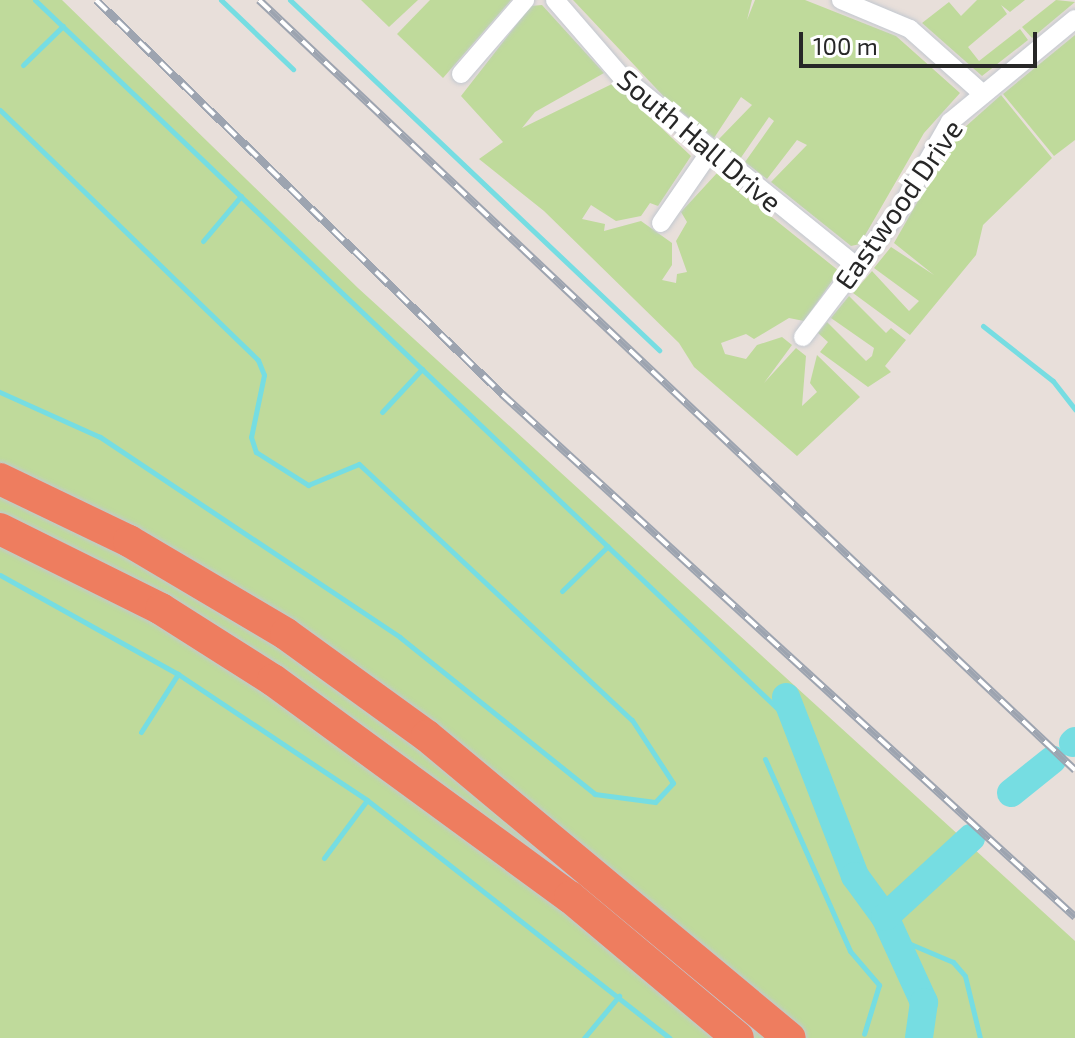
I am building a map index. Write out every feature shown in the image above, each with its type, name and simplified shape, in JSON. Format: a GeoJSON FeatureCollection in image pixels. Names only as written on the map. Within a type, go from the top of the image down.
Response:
{"type":"FeatureCollection","features":[{"type":"Feature","properties":{"kind":"highway"},"geometry":{"type":"LineString","coordinates":[[0,479],[141,547],[286,634],[427,736],[790,1038]]}},
{"type":"Feature","properties":{"kind":"highway"},"geometry":{"type":"LineString","coordinates":[[0,529],[161,609],[273,680],[570,897],[738,1038]]}},
{"type":"Feature","properties":{"kind":"street"},"geometry":{"type":"LineString","coordinates":[[461,74],[525,0]]}},
{"type":"Feature","properties":{"kind":"street","name":"South Hall Drive"},"geometry":{"type":"LineString","coordinates":[[555,0],[620,75],[710,152],[858,268]]}},
{"type":"Feature","properties":{"kind":"street"},"geometry":{"type":"LineString","coordinates":[[841,0],[910,29],[983,94]]}},
{"type":"Feature","properties":{"kind":"street","name":"Eastwood Drive"},"geometry":{"type":"LineString","coordinates":[[803,337],[899,211],[927,153],[983,94],[1075,19]]}},
{"type":"Feature","properties":{"kind":"street"},"geometry":{"type":"LineString","coordinates":[[661,223],[710,152]]}},
{"type":"Feature","properties":{"kind":"green space"},"geometry":{"type":"Polygon","coordinates":[[[0,0],[62,0],[358,288],[1075,941],[1075,1038],[0,1038],[0,0]]]}},
{"type":"Feature","properties":{"kind":"green space"},"geometry":{"type":"Polygon","coordinates":[[[361,0],[418,0],[389,27],[361,0]]]}},
{"type":"Feature","properties":{"kind":"green space"},"geometry":{"type":"Polygon","coordinates":[[[430,0],[511,0],[443,78],[397,34],[430,0]]]}},
{"type":"Feature","properties":{"kind":"green space"},"geometry":{"type":"Polygon","coordinates":[[[573,0],[752,0],[747,20],[755,0],[805,0],[896,36],[960,93],[924,133],[860,244],[851,246],[771,182],[807,145],[797,140],[767,179],[745,162],[774,121],[769,117],[740,159],[718,140],[752,105],[741,97],[714,138],[668,101],[573,0]]]}},
{"type":"Feature","properties":{"kind":"green space"},"geometry":{"type":"Polygon","coordinates":[[[977,0],[1025,0],[1010,12],[1001,5],[1007,14],[968,47],[979,61],[1020,29],[1028,40],[982,76],[922,23],[949,2],[961,16],[977,0]]]}},
{"type":"Feature","properties":{"kind":"green space"},"geometry":{"type":"Polygon","coordinates":[[[1056,0],[1075,2],[1032,38],[1022,27],[1056,0]]]}},
{"type":"Feature","properties":{"kind":"green space"},"geometry":{"type":"Polygon","coordinates":[[[542,5],[604,73],[535,112],[522,128],[614,83],[691,156],[658,206],[650,203],[641,216],[616,221],[591,205],[582,219],[605,224],[604,231],[641,221],[672,243],[672,265],[662,280],[676,283],[677,274],[687,272],[676,241],[687,222],[681,212],[717,173],[839,271],[804,321],[789,318],[754,339],[746,334],[721,343],[725,354],[746,359],[757,345],[782,337],[792,345],[764,383],[796,348],[806,356],[802,406],[817,392],[810,383],[817,355],[860,397],[797,456],[694,367],[679,343],[544,211],[479,159],[503,142],[461,96],[531,6],[542,5]]]}},
{"type":"Feature","properties":{"kind":"green space"},"geometry":{"type":"Polygon","coordinates":[[[1075,35],[1075,140],[1054,156],[1003,94],[1075,35]]]}},
{"type":"Feature","properties":{"kind":"green space"},"geometry":{"type":"Polygon","coordinates":[[[1001,95],[1052,158],[983,225],[976,255],[910,335],[853,293],[872,271],[909,311],[919,301],[874,268],[891,247],[934,275],[894,243],[955,136],[1001,95]]]}},
{"type":"Feature","properties":{"kind":"green space"},"geometry":{"type":"Polygon","coordinates":[[[849,296],[886,333],[891,328],[906,340],[885,366],[891,372],[868,387],[820,352],[828,342],[818,333],[827,322],[866,361],[872,356],[874,348],[831,318],[849,296]]]}},
{"type":"Feature","properties":{"kind":"waterway"},"geometry":{"type":"LineString","coordinates":[[35,0],[798,728]]}},
{"type":"Feature","properties":{"kind":"waterway"},"geometry":{"type":"LineString","coordinates":[[221,0],[293,69]]}},
{"type":"Feature","properties":{"kind":"waterway"},"geometry":{"type":"LineString","coordinates":[[290,0],[659,350]]}},
{"type":"Feature","properties":{"kind":"waterway"},"geometry":{"type":"LineString","coordinates":[[23,65],[63,26]]}},
{"type":"Feature","properties":{"kind":"waterway"},"geometry":{"type":"LineString","coordinates":[[0,110],[258,360],[264,375],[251,437],[256,452],[308,485],[359,464],[632,720],[673,783],[655,802],[595,794],[400,637],[100,437],[0,392]]}},
{"type":"Feature","properties":{"kind":"waterway"},"geometry":{"type":"LineString","coordinates":[[203,241],[241,196]]}},
{"type":"Feature","properties":{"kind":"waterway"},"geometry":{"type":"LineString","coordinates":[[983,326],[1053,381],[1075,409]]}},
{"type":"Feature","properties":{"kind":"waterway"},"geometry":{"type":"LineString","coordinates":[[382,412],[422,369]]}},
{"type":"Feature","properties":{"kind":"waterway"},"geometry":{"type":"LineString","coordinates":[[562,591],[608,546]]}},
{"type":"Feature","properties":{"kind":"waterway"},"geometry":{"type":"LineString","coordinates":[[0,575],[178,674],[367,800],[669,1038]]}},
{"type":"Feature","properties":{"kind":"waterway"},"geometry":{"type":"LineString","coordinates":[[141,732],[178,674]]}},
{"type":"Feature","properties":{"kind":"waterway"},"geometry":{"type":"LineString","coordinates":[[786,697],[855,876],[885,917],[924,1002],[919,1038]]}},
{"type":"Feature","properties":{"kind":"waterway"},"geometry":{"type":"LineString","coordinates":[[765,759],[850,951],[879,985],[864,1034]]}},
{"type":"Feature","properties":{"kind":"waterway"},"geometry":{"type":"LineString","coordinates":[[1011,793],[1052,760]]}},
{"type":"Feature","properties":{"kind":"waterway"},"geometry":{"type":"LineString","coordinates":[[324,858],[367,800]]}},
{"type":"Feature","properties":{"kind":"waterway"},"geometry":{"type":"LineString","coordinates":[[885,917],[971,838]]}},
{"type":"Feature","properties":{"kind":"waterway"},"geometry":{"type":"LineString","coordinates":[[894,937],[953,962],[965,976],[980,1038]]}},
{"type":"Feature","properties":{"kind":"waterway"},"geometry":{"type":"LineString","coordinates":[[584,1038],[619,996]]}},
{"type":"Feature","properties":{"kind":"railway"},"geometry":{"type":"LineString","coordinates":[[96,0],[502,394],[1075,917]]}},
{"type":"Feature","properties":{"kind":"railway"},"geometry":{"type":"LineString","coordinates":[[259,0],[1075,770]]}}]}
